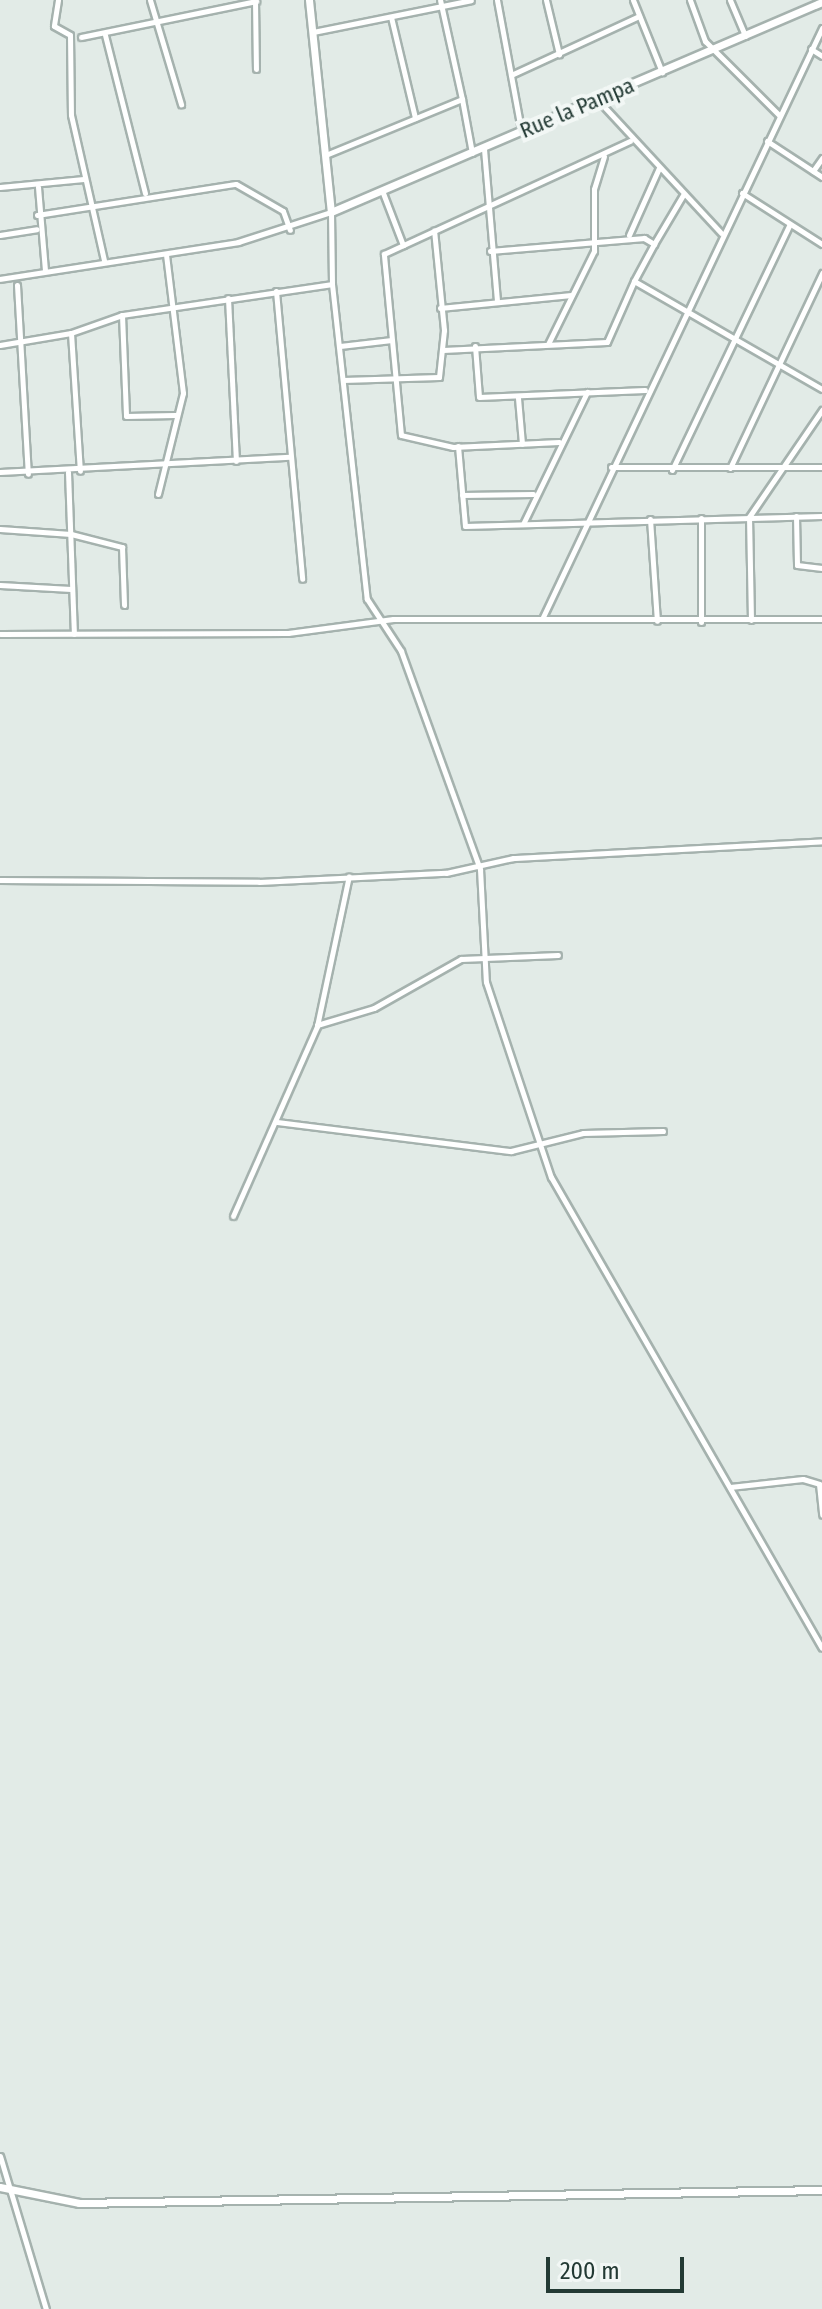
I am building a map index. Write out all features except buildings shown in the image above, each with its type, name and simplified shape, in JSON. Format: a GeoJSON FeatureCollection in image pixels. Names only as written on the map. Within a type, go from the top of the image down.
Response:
{"type":"FeatureCollection","features":[{"type":"Feature","properties":{"kind":"street"},"geometry":{"type":"LineString","coordinates":[[58,0],[54,26],[70,35],[71,115],[104,260]]}},
{"type":"Feature","properties":{"kind":"street"},"geometry":{"type":"LineString","coordinates":[[150,0],[160,21],[181,104]]}},
{"type":"Feature","properties":{"kind":"street"},"geometry":{"type":"LineString","coordinates":[[81,37],[105,35],[256,0],[256,69]]}},
{"type":"Feature","properties":{"kind":"street"},"geometry":{"type":"LineString","coordinates":[[309,0],[328,154],[332,284],[367,599],[403,655],[480,869],[486,982],[542,1149],[822,1648]]}},
{"type":"Feature","properties":{"kind":"street"},"geometry":{"type":"LineString","coordinates":[[313,32],[391,17],[441,3],[471,0]]}},
{"type":"Feature","properties":{"kind":"street"},"geometry":{"type":"LineString","coordinates":[[497,0],[521,131]]}},
{"type":"Feature","properties":{"kind":"street"},"geometry":{"type":"LineString","coordinates":[[546,0],[559,54]]}},
{"type":"Feature","properties":{"kind":"street"},"geometry":{"type":"LineString","coordinates":[[633,0],[662,72]]}},
{"type":"Feature","properties":{"kind":"street"},"geometry":{"type":"LineString","coordinates":[[690,0],[713,51],[779,115]]}},
{"type":"Feature","properties":{"kind":"street"},"geometry":{"type":"LineString","coordinates":[[730,0],[745,36]]}},
{"type":"Feature","properties":{"kind":"street","name":"Rue la Pampa"},"geometry":{"type":"LineString","coordinates":[[331,212],[383,193],[822,2]]}},
{"type":"Feature","properties":{"kind":"street"},"geometry":{"type":"LineString","coordinates":[[441,3],[472,153]]}},
{"type":"Feature","properties":{"kind":"street"},"geometry":{"type":"LineString","coordinates":[[511,75],[639,16]]}},
{"type":"Feature","properties":{"kind":"street"},"geometry":{"type":"LineString","coordinates":[[391,17],[415,118]]}},
{"type":"Feature","properties":{"kind":"street"},"geometry":{"type":"LineString","coordinates":[[542,619],[645,390],[822,28]]}},
{"type":"Feature","properties":{"kind":"street"},"geometry":{"type":"LineString","coordinates":[[105,35],[145,193]]}},
{"type":"Feature","properties":{"kind":"street"},"geometry":{"type":"LineString","coordinates":[[811,49],[822,56]]}},
{"type":"Feature","properties":{"kind":"street"},"geometry":{"type":"LineString","coordinates":[[328,154],[462,99]]}},
{"type":"Feature","properties":{"kind":"street"},"geometry":{"type":"LineString","coordinates":[[597,99],[630,141],[721,233]]}},
{"type":"Feature","properties":{"kind":"street"},"geometry":{"type":"LineString","coordinates":[[559,442],[458,446],[401,435],[384,254],[605,156],[630,141]]}},
{"type":"Feature","properties":{"kind":"street"},"geometry":{"type":"LineString","coordinates":[[767,141],[822,177]]}},
{"type":"Feature","properties":{"kind":"street"},"geometry":{"type":"LineString","coordinates":[[484,149],[484,209],[497,301]]}},
{"type":"Feature","properties":{"kind":"street"},"geometry":{"type":"LineString","coordinates":[[548,344],[595,243],[594,189],[605,156]]}},
{"type":"Feature","properties":{"kind":"street"},"geometry":{"type":"LineString","coordinates":[[813,171],[822,158]]}},
{"type":"Feature","properties":{"kind":"street"},"geometry":{"type":"LineString","coordinates":[[629,235],[659,168]]}},
{"type":"Feature","properties":{"kind":"street"},"geometry":{"type":"LineString","coordinates":[[0,187],[38,187],[84,179]]}},
{"type":"Feature","properties":{"kind":"street"},"geometry":{"type":"LineString","coordinates":[[37,215],[145,193],[236,184],[283,211],[290,230]]}},
{"type":"Feature","properties":{"kind":"street"},"geometry":{"type":"LineString","coordinates":[[38,187],[37,229],[45,270]]}},
{"type":"Feature","properties":{"kind":"street"},"geometry":{"type":"LineString","coordinates":[[742,192],[789,226],[822,244]]}},
{"type":"Feature","properties":{"kind":"street"},"geometry":{"type":"LineString","coordinates":[[383,193],[403,245]]}},
{"type":"Feature","properties":{"kind":"street"},"geometry":{"type":"LineString","coordinates":[[443,350],[475,346],[607,342],[634,281],[683,195]]}},
{"type":"Feature","properties":{"kind":"street"},"geometry":{"type":"LineString","coordinates":[[0,279],[104,260],[166,254],[290,230],[331,212]]}},
{"type":"Feature","properties":{"kind":"street"},"geometry":{"type":"LineString","coordinates":[[672,470],[789,226]]}},
{"type":"Feature","properties":{"kind":"street"},"geometry":{"type":"LineString","coordinates":[[0,235],[37,229]]}},
{"type":"Feature","properties":{"kind":"street"},"geometry":{"type":"LineString","coordinates":[[343,380],[439,377],[443,350],[434,230]]}},
{"type":"Feature","properties":{"kind":"street"},"geometry":{"type":"LineString","coordinates":[[490,251],[595,243],[629,235],[654,244]]}},
{"type":"Feature","properties":{"kind":"street"},"geometry":{"type":"LineString","coordinates":[[158,494],[175,415],[183,393],[176,308],[166,254]]}},
{"type":"Feature","properties":{"kind":"street"},"geometry":{"type":"LineString","coordinates":[[730,468],[822,273]]}},
{"type":"Feature","properties":{"kind":"street"},"geometry":{"type":"LineString","coordinates":[[634,281],[686,306],[780,359],[822,389]]}},
{"type":"Feature","properties":{"kind":"street"},"geometry":{"type":"LineString","coordinates":[[0,345],[71,333],[122,315],[332,284]]}},
{"type":"Feature","properties":{"kind":"street"},"geometry":{"type":"LineString","coordinates":[[17,285],[28,474]]}},
{"type":"Feature","properties":{"kind":"street"},"geometry":{"type":"LineString","coordinates":[[276,291],[302,579]]}},
{"type":"Feature","properties":{"kind":"street"},"geometry":{"type":"LineString","coordinates":[[440,308],[572,295]]}},
{"type":"Feature","properties":{"kind":"street"},"geometry":{"type":"LineString","coordinates":[[228,298],[236,461]]}},
{"type":"Feature","properties":{"kind":"street"},"geometry":{"type":"LineString","coordinates":[[122,315],[126,416],[175,415]]}},
{"type":"Feature","properties":{"kind":"street"},"geometry":{"type":"LineString","coordinates":[[71,333],[80,471]]}},
{"type":"Feature","properties":{"kind":"street"},"geometry":{"type":"LineString","coordinates":[[340,346],[392,340]]}},
{"type":"Feature","properties":{"kind":"street"},"geometry":{"type":"LineString","coordinates":[[475,346],[479,397],[518,398],[645,390]]}},
{"type":"Feature","properties":{"kind":"street"},"geometry":{"type":"LineString","coordinates":[[523,524],[533,494],[588,392]]}},
{"type":"Feature","properties":{"kind":"street"},"geometry":{"type":"LineString","coordinates":[[518,398],[522,444]]}},
{"type":"Feature","properties":{"kind":"street"},"geometry":{"type":"LineString","coordinates":[[751,620],[749,517],[822,410]]}},
{"type":"Feature","properties":{"kind":"street"},"geometry":{"type":"LineString","coordinates":[[458,446],[465,526],[822,516]]}},
{"type":"Feature","properties":{"kind":"street"},"geometry":{"type":"LineString","coordinates":[[0,472],[68,472],[290,457]]}},
{"type":"Feature","properties":{"kind":"street"},"geometry":{"type":"LineString","coordinates":[[611,467],[672,470],[822,467]]}},
{"type":"Feature","properties":{"kind":"street"},"geometry":{"type":"LineString","coordinates":[[68,472],[74,634]]}},
{"type":"Feature","properties":{"kind":"street"},"geometry":{"type":"LineString","coordinates":[[462,495],[533,494]]}},
{"type":"Feature","properties":{"kind":"street"},"geometry":{"type":"LineString","coordinates":[[796,516],[797,565],[822,568]]}},
{"type":"Feature","properties":{"kind":"street"},"geometry":{"type":"LineString","coordinates":[[701,518],[701,622]]}},
{"type":"Feature","properties":{"kind":"street"},"geometry":{"type":"LineString","coordinates":[[650,519],[657,621]]}},
{"type":"Feature","properties":{"kind":"street"},"geometry":{"type":"LineString","coordinates":[[0,529],[71,534],[122,547],[124,605]]}},
{"type":"Feature","properties":{"kind":"street"},"geometry":{"type":"LineString","coordinates":[[0,585],[71,589]]}},
{"type":"Feature","properties":{"kind":"street"},"geometry":{"type":"LineString","coordinates":[[0,634],[288,633],[381,621],[542,619],[701,622],[822,619]]}},
{"type":"Feature","properties":{"kind":"street"},"geometry":{"type":"LineString","coordinates":[[0,880],[349,876],[480,869],[513,858],[822,841]]}},
{"type":"Feature","properties":{"kind":"street"},"geometry":{"type":"LineString","coordinates":[[233,1216],[317,1026],[349,876]]}},
{"type":"Feature","properties":{"kind":"street"},"geometry":{"type":"LineString","coordinates":[[317,1026],[374,1008],[461,959],[558,955]]}},
{"type":"Feature","properties":{"kind":"street"},"geometry":{"type":"LineString","coordinates":[[277,1122],[511,1151],[542,1149],[583,1133],[663,1131]]}},
{"type":"Feature","properties":{"kind":"street"},"geometry":{"type":"LineString","coordinates":[[730,1487],[803,1479],[819,1484],[822,1515]]}},
{"type":"Feature","properties":{"kind":"street"},"geometry":{"type":"LineString","coordinates":[[0,2156],[3,2188],[46,2309]]}},
{"type":"Feature","properties":{"kind":"street"},"geometry":{"type":"LineString","coordinates":[[3,2188],[79,2203],[822,2190]]}}]}
